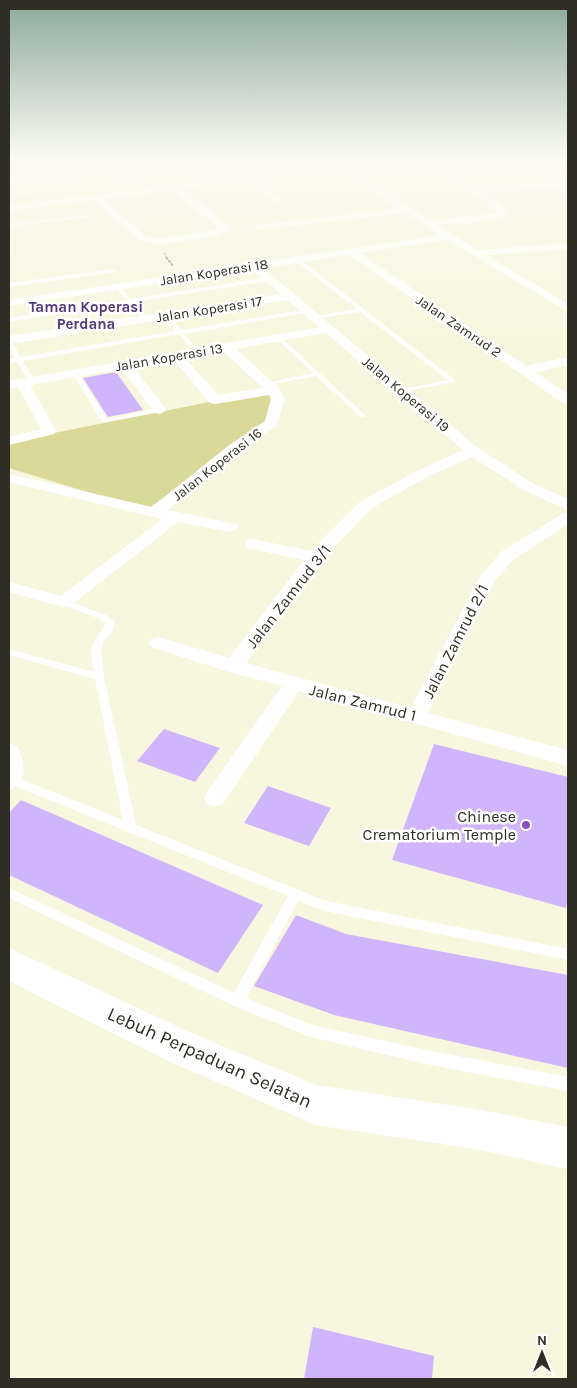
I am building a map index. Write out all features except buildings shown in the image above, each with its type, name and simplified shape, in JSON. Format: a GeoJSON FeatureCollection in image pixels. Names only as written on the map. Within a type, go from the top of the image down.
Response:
{"type":"FeatureCollection","features":[{"type":"Feature","properties":{"kind":"street"},"geometry":{"type":"LineString","coordinates":[[124,222],[142,238],[157,242],[219,233],[225,230],[224,226],[218,222]]}},
{"type":"Feature","properties":{"kind":"street"},"geometry":{"type":"LineString","coordinates":[[258,228],[309,222]]}},
{"type":"Feature","properties":{"kind":"street"},"geometry":{"type":"LineString","coordinates":[[427,223],[438,222]]}},
{"type":"Feature","properties":{"kind":"street"},"geometry":{"type":"LineString","coordinates":[[427,223],[568,309]]}},
{"type":"Feature","properties":{"kind":"street","name":"Jalan Koperasi 18"},"geometry":{"type":"LineString","coordinates":[[9,303],[449,237]]}},
{"type":"Feature","properties":{"kind":"street"},"geometry":{"type":"LineString","coordinates":[[476,253],[568,246]]}},
{"type":"Feature","properties":{"kind":"street","name":"Jalan Zamrud 2"},"geometry":{"type":"LineString","coordinates":[[350,252],[568,400]]}},
{"type":"Feature","properties":{"kind":"street","name":"Jalan Koperasi 19"},"geometry":{"type":"LineString","coordinates":[[254,266],[473,451],[529,487],[568,505]]}},
{"type":"Feature","properties":{"kind":"street","name":"Jalan Koperasi 17"},"geometry":{"type":"LineString","coordinates":[[9,341],[290,296]]}},
{"type":"Feature","properties":{"kind":"street","name":"Jalan Koperasi 13"},"geometry":{"type":"LineString","coordinates":[[21,382],[330,329]]}},
{"type":"Feature","properties":{"kind":"street"},"geometry":{"type":"LineString","coordinates":[[226,347],[269,388]]}},
{"type":"Feature","properties":{"kind":"street"},"geometry":{"type":"LineString","coordinates":[[177,356],[215,400],[269,388]]}},
{"type":"Feature","properties":{"kind":"street"},"geometry":{"type":"LineString","coordinates":[[525,370],[568,361]]}},
{"type":"Feature","properties":{"kind":"street"},"geometry":{"type":"LineString","coordinates":[[125,365],[160,410]]}},
{"type":"Feature","properties":{"kind":"street"},"geometry":{"type":"LineString","coordinates":[[9,441],[49,431],[21,382]]}},
{"type":"Feature","properties":{"kind":"street","name":"Jalan Koperasi 16"},"geometry":{"type":"LineString","coordinates":[[156,512],[233,449],[271,423],[278,399],[269,388]]}},
{"type":"Feature","properties":{"kind":"street","name":"Jalan Zamrud 3/1"},"geometry":{"type":"LineString","coordinates":[[233,667],[315,557],[366,505],[422,474],[473,451]]}},
{"type":"Feature","properties":{"kind":"street"},"geometry":{"type":"LineString","coordinates":[[9,478],[175,517],[230,527]]}},
{"type":"Feature","properties":{"kind":"street","name":"Jalan Zamrud 2/1"},"geometry":{"type":"LineString","coordinates":[[416,715],[486,580],[507,556],[568,516]]}},
{"type":"Feature","properties":{"kind":"street"},"geometry":{"type":"LineString","coordinates":[[9,587],[64,602],[175,517]]}},
{"type":"Feature","properties":{"kind":"street"},"geometry":{"type":"LineString","coordinates":[[253,544],[315,557]]}},
{"type":"Feature","properties":{"kind":"street","name":"Jalan Zamrud 1"},"geometry":{"type":"LineString","coordinates":[[158,643],[233,667],[416,715],[568,758]]}},
{"type":"Feature","properties":{"kind":"street"},"geometry":{"type":"LineString","coordinates":[[215,798],[294,684]]}},
{"type":"Feature","properties":{"kind":"street"},"geometry":{"type":"LineString","coordinates":[[9,750],[13,758],[10,781]]}},
{"type":"Feature","properties":{"kind":"street","name":"Lebuh Perpaduan Selatan"},"geometry":{"type":"LineString","coordinates":[[9,964],[182,1048],[316,1105],[475,1129],[568,1148]]}},
{"type":"Feature","properties":{"kind":"lane"},"geometry":{"type":"LineString","coordinates":[[9,225],[38,222]]}},
{"type":"Feature","properties":{"kind":"lane"},"geometry":{"type":"LineString","coordinates":[[296,259],[453,381],[402,391]]}},
{"type":"Feature","properties":{"kind":"lane"},"geometry":{"type":"LineString","coordinates":[[9,285],[114,271]]}},
{"type":"Feature","properties":{"kind":"lane"},"geometry":{"type":"LineString","coordinates":[[9,320],[271,279]]}},
{"type":"Feature","properties":{"kind":"lane"},"geometry":{"type":"LineString","coordinates":[[118,287],[144,319]]}},
{"type":"Feature","properties":{"kind":"lane"},"geometry":{"type":"LineString","coordinates":[[9,361],[312,314],[361,310]]}},
{"type":"Feature","properties":{"kind":"lane"},"geometry":{"type":"LineString","coordinates":[[166,316],[197,352]]}},
{"type":"Feature","properties":{"kind":"lane"},"geometry":{"type":"LineString","coordinates":[[279,338],[363,416]]}},
{"type":"Feature","properties":{"kind":"lane"},"geometry":{"type":"LineString","coordinates":[[9,341],[18,360],[21,382]]}},
{"type":"Feature","properties":{"kind":"lane"},"geometry":{"type":"LineString","coordinates":[[76,374],[102,418],[106,421],[160,410]]}},
{"type":"Feature","properties":{"kind":"lane"},"geometry":{"type":"LineString","coordinates":[[269,388],[318,374]]}},
{"type":"Feature","properties":{"kind":"lane"},"geometry":{"type":"LineString","coordinates":[[64,602],[103,617],[110,622],[108,631],[99,640],[96,651],[99,677],[132,830]]}},
{"type":"Feature","properties":{"kind":"lane"},"geometry":{"type":"LineString","coordinates":[[9,652],[99,677]]}},
{"type":"Feature","properties":{"kind":"lane"},"geometry":{"type":"LineString","coordinates":[[10,781],[325,906],[568,954]]}},
{"type":"Feature","properties":{"kind":"lane"},"geometry":{"type":"LineString","coordinates":[[9,893],[237,1001],[311,1031],[426,1057],[568,1084]]}},
{"type":"Feature","properties":{"kind":"lane"},"geometry":{"type":"LineString","coordinates":[[237,1001],[295,894]]}},
{"type":"Feature","properties":{"kind":"path"},"geometry":{"type":"LineString","coordinates":[[157,242],[180,277]]}},
{"type":"Feature","properties":{"kind":"shaded area"},"geometry":{"type":"Polygon","coordinates":[[[265,391],[276,395],[271,423],[146,510],[9,468],[9,442],[265,391]]]}},
{"type":"Feature","properties":{"kind":"place","name":"Chinese Crematorium Temple"},"geometry":{"type":"Point","coordinates":[526,825]}},
{"type":"Feature","properties":{"kind":"district","name":"Taman Koperasi Perdana"},"geometry":{"type":"Point","coordinates":[86,316]}}]}
